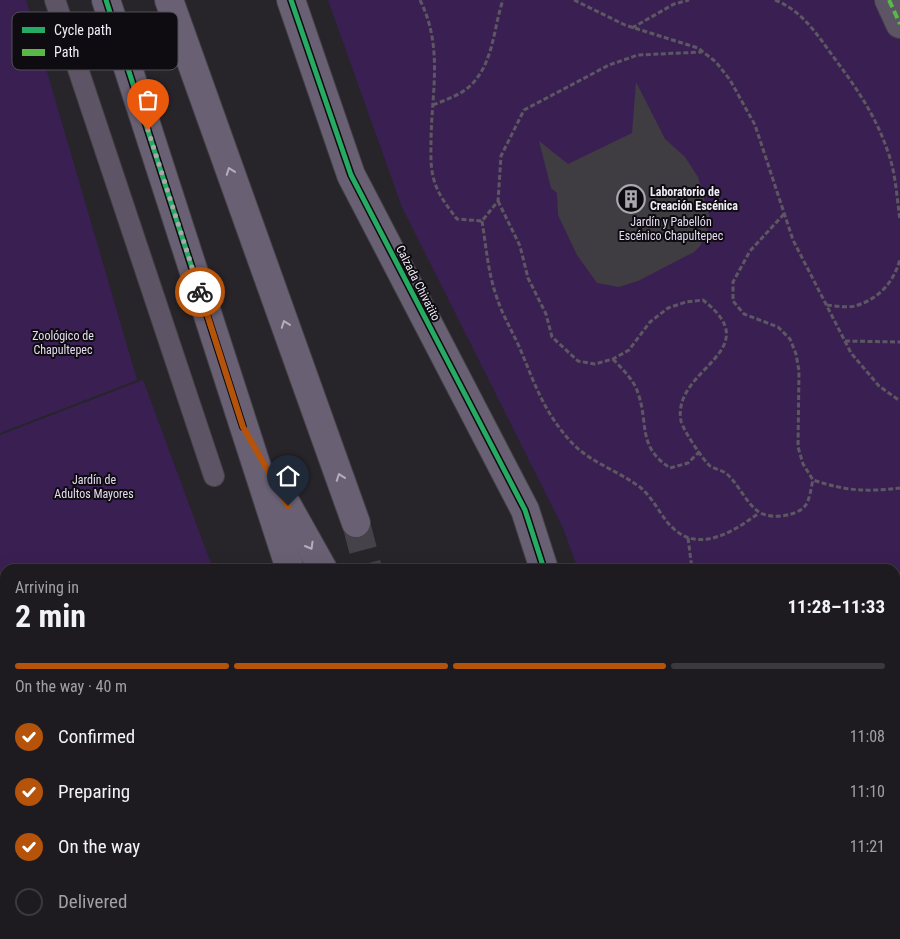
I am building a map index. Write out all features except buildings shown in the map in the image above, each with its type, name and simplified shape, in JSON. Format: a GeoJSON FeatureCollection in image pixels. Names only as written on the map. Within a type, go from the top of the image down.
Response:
{"type":"FeatureCollection","features":[{"type":"Feature","properties":{"kind":"main road"},"geometry":{"type":"LineString","coordinates":[[106,0],[110,12]]}},
{"type":"Feature","properties":{"kind":"main road"},"geometry":{"type":"LineString","coordinates":[[169,0],[173,12]]}},
{"type":"Feature","properties":{"kind":"main road","name":"Calzada Chivatito"},"geometry":{"type":"LineString","coordinates":[[291,0],[351,176],[525,510],[542,564]]}},
{"type":"Feature","properties":{"kind":"main road"},"geometry":{"type":"LineString","coordinates":[[178,25],[356,523]]}},
{"type":"Feature","properties":{"kind":"main road"},"geometry":{"type":"LineString","coordinates":[[128,70],[288,564]]}},
{"type":"Feature","properties":{"kind":"main road"},"geometry":{"type":"LineString","coordinates":[[243,427],[320,564]]}},
{"type":"Feature","properties":{"kind":"street"},"geometry":{"type":"LineString","coordinates":[[889,0],[900,24]]}},
{"type":"Feature","properties":{"kind":"lane"},"geometry":{"type":"LineString","coordinates":[[55,0],[59,12]]}},
{"type":"Feature","properties":{"kind":"lane"},"geometry":{"type":"LineString","coordinates":[[78,70],[214,476]]}},
{"type":"Feature","properties":{"kind":"path"},"geometry":{"type":"LineString","coordinates":[[420,0],[425,10],[436,57],[431,154],[434,180],[442,200],[457,219],[482,221]]}},
{"type":"Feature","properties":{"kind":"path"},"geometry":{"type":"LineString","coordinates":[[433,104],[470,86],[478,76],[491,51],[503,0]]}},
{"type":"Feature","properties":{"kind":"path"},"geometry":{"type":"LineString","coordinates":[[574,0],[632,28],[698,48],[716,62],[730,80],[748,112],[760,141],[793,240],[851,353],[879,386],[900,401]]}},
{"type":"Feature","properties":{"kind":"path"},"geometry":{"type":"LineString","coordinates":[[632,28],[674,4],[689,0]]}},
{"type":"Feature","properties":{"kind":"path"},"geometry":{"type":"LineString","coordinates":[[775,0],[794,10],[806,22],[864,100],[890,158],[900,220]]}},
{"type":"Feature","properties":{"kind":"path"},"geometry":{"type":"LineString","coordinates":[[702,52],[638,55],[609,65],[524,110],[501,156],[498,201],[520,246],[528,278],[546,314],[552,337],[578,361],[596,364],[613,360],[629,350],[650,322],[668,308],[686,302],[703,300],[719,312],[726,330],[724,348],[689,389],[682,404],[681,421],[710,465],[726,473],[739,486],[759,513]]}},
{"type":"Feature","properties":{"kind":"path"},"geometry":{"type":"LineString","coordinates":[[498,201],[482,221],[496,295],[519,345],[531,381],[548,412],[572,443],[590,458],[640,488],[654,500],[674,529],[688,538],[707,539],[724,535],[759,513],[773,515],[793,514],[806,505],[812,480],[803,464],[798,447],[799,371],[796,354],[790,339],[778,327],[744,314],[733,301],[733,282],[750,251],[784,214]]}},
{"type":"Feature","properties":{"kind":"path"},"geometry":{"type":"LineString","coordinates":[[826,305],[854,306],[882,292],[892,281],[900,259]]}},
{"type":"Feature","properties":{"kind":"path"},"geometry":{"type":"LineString","coordinates":[[845,341],[900,342]]}},
{"type":"Feature","properties":{"kind":"path"},"geometry":{"type":"LineString","coordinates":[[613,360],[628,376],[638,392],[643,426],[656,459],[670,468],[688,463],[700,451]]}},
{"type":"Feature","properties":{"kind":"path"},"geometry":{"type":"LineString","coordinates":[[812,480],[850,491],[866,492],[900,488]]}},
{"type":"Feature","properties":{"kind":"path"},"geometry":{"type":"LineString","coordinates":[[688,538],[691,564]]}},
{"type":"Feature","properties":{"kind":"green space","name":"Zoológico de Chapultepec"},"geometry":{"type":"Polygon","coordinates":[[[0,0],[26,0],[30,12],[12,12],[12,70],[46,70],[137,380],[0,433],[0,0]]]}},
{"type":"Feature","properties":{"kind":"green space","name":"Jardín y Pabellón Escénico Chapultepec"},"geometry":{"type":"Polygon","coordinates":[[[328,0],[900,0],[900,564],[576,564],[563,528],[402,207],[328,0]]]}},
{"type":"Feature","properties":{"kind":"green space","name":"Jardín de Adultos Mayores"},"geometry":{"type":"Polygon","coordinates":[[[143,380],[211,564],[0,564],[0,435],[143,380]]]}},
{"type":"Feature","properties":{"kind":"tunnel"},"geometry":{"type":"LineString","coordinates":[[356,523],[367,564]]}},
{"type":"Feature","properties":{"kind":"marked path"},"geometry":{"type":"LineString","coordinates":[[889,0],[900,24]]}},
{"type":"Feature","properties":{"kind":"cycle path"},"geometry":{"type":"LineString","coordinates":[[106,0],[110,12]]}},
{"type":"Feature","properties":{"kind":"cycle path"},"geometry":{"type":"LineString","coordinates":[[291,0],[351,175],[525,510],[542,564]]}},
{"type":"Feature","properties":{"kind":"cycle path"},"geometry":{"type":"LineString","coordinates":[[128,70],[243,427]]}},
{"type":"Feature","properties":{"kind":"way so far"},"geometry":{"type":"LineString","coordinates":[[148,130],[200,292]]}},
{"type":"Feature","properties":{"kind":"place","name":"Laboratorio de Creación Escénica"},"geometry":{"type":"Point","coordinates":[631,199]}},
{"type":"Feature","properties":{"kind":"route"},"geometry":{"type":"LineString","coordinates":[[200,292],[243,427],[288,506]]}}]}
